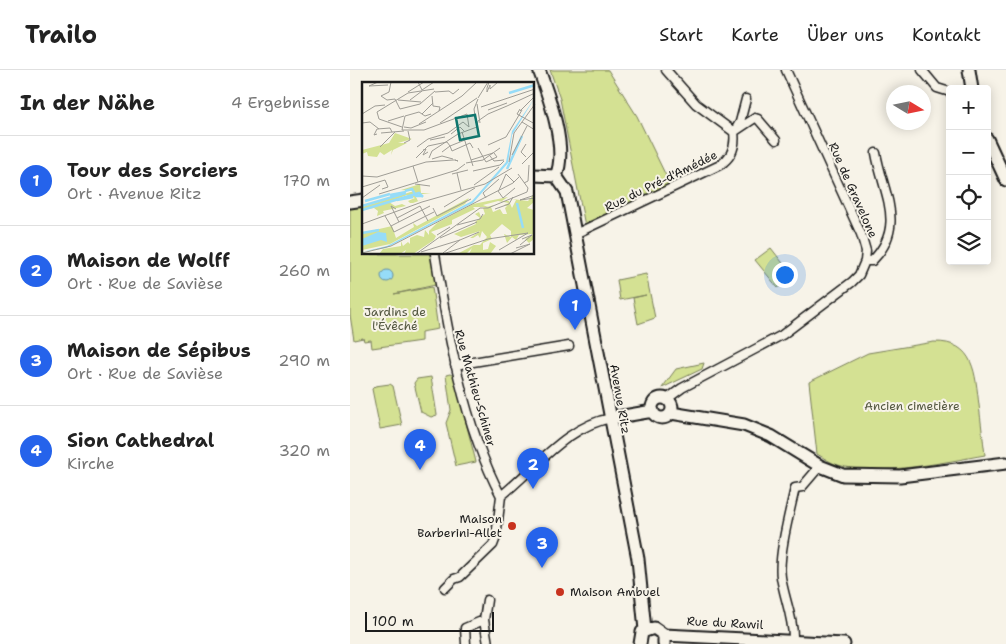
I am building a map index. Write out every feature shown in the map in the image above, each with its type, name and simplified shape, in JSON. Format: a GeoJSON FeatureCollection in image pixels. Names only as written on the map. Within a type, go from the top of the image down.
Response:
{"type":"FeatureCollection","features":[{"type":"Feature","properties":{"kind":"street"},"geometry":{"type":"LineString","coordinates":[[535,174],[556,176],[560,161],[552,109],[539,70]]}},
{"type":"Feature","properties":{"kind":"street"},"geometry":{"type":"LineString","coordinates":[[666,70],[696,104],[734,132],[755,118],[776,140]]}},
{"type":"Feature","properties":{"kind":"street","name":"Rue de Gravelone"},"geometry":{"type":"LineString","coordinates":[[786,70],[861,234],[866,251],[866,261]]}},
{"type":"Feature","properties":{"kind":"street"},"geometry":{"type":"LineString","coordinates":[[922,70],[937,88],[946,91]]}},
{"type":"Feature","properties":{"kind":"street"},"geometry":{"type":"LineString","coordinates":[[969,70],[971,85]]}},
{"type":"Feature","properties":{"kind":"street","name":"Rue du Pré-d'Amédée"},"geometry":{"type":"LineString","coordinates":[[575,234],[720,165],[732,153],[734,132],[740,122],[746,99]]}},
{"type":"Feature","properties":{"kind":"street"},"geometry":{"type":"LineString","coordinates":[[991,148],[1006,180]]}},
{"type":"Feature","properties":{"kind":"street"},"geometry":{"type":"LineString","coordinates":[[666,399],[672,405],[671,413],[666,417],[660,417],[653,411],[653,405],[656,400],[666,399],[682,388],[788,331],[852,282],[859,275],[866,261],[872,261],[877,256],[892,228],[876,152]]}},
{"type":"Feature","properties":{"kind":"street","name":"Avenue Ritz"},"geometry":{"type":"LineString","coordinates":[[556,176],[567,192],[595,342],[612,418],[613,442],[638,559],[645,630]]}},
{"type":"Feature","properties":{"kind":"street","name":"Rue Mathieu-Schiner"},"geometry":{"type":"LineString","coordinates":[[435,255],[447,332],[455,365],[483,458],[501,496]]}},
{"type":"Feature","properties":{"kind":"street"},"geometry":{"type":"LineString","coordinates":[[455,365],[569,346]]}},
{"type":"Feature","properties":{"kind":"street"},"geometry":{"type":"LineString","coordinates":[[445,588],[493,545],[496,537],[501,496],[557,447],[598,420],[653,411]]}},
{"type":"Feature","properties":{"kind":"street"},"geometry":{"type":"LineString","coordinates":[[671,413],[744,425],[771,436],[820,466],[843,475],[886,477],[1006,463]]}},
{"type":"Feature","properties":{"kind":"street"},"geometry":{"type":"LineString","coordinates":[[793,641],[793,630],[781,574],[783,553],[795,488],[802,487],[820,466]]}},
{"type":"Feature","properties":{"kind":"street"},"geometry":{"type":"LineString","coordinates":[[487,600],[484,620],[488,644]]}},
{"type":"Feature","properties":{"kind":"street"},"geometry":{"type":"LineString","coordinates":[[466,644],[466,628],[484,620]]}},
{"type":"Feature","properties":{"kind":"street","name":"Rue du Rawil"},"geometry":{"type":"LineString","coordinates":[[645,630],[654,628],[664,640],[793,641],[844,644]]}},
{"type":"Feature","properties":{"kind":"street"},"geometry":{"type":"LineString","coordinates":[[640,644],[640,636],[645,630]]}},
{"type":"Feature","properties":{"kind":"green space"},"geometry":{"type":"Polygon","coordinates":[[[550,70],[608,70],[637,116],[670,184],[585,226],[560,99],[550,70]]]}},
{"type":"Feature","properties":{"kind":"green space","name":"Jardins de l'Évêché"},"geometry":{"type":"Polygon","coordinates":[[[362,200],[362,255],[435,255],[440,284],[394,294],[432,287],[438,329],[421,332],[421,341],[372,348],[371,340],[364,341],[363,338],[354,340],[350,315],[350,202],[362,200]]]}},
{"type":"Feature","properties":{"kind":"green space"},"geometry":{"type":"Polygon","coordinates":[[[771,248],[793,276],[778,288],[755,260],[771,248]]]}},
{"type":"Feature","properties":{"kind":"green space"},"geometry":{"type":"Polygon","coordinates":[[[646,274],[655,318],[638,324],[633,298],[646,295],[620,300],[617,280],[646,274]]]}},
{"type":"Feature","properties":{"kind":"green space","name":"Ancien cimetière"},"geometry":{"type":"Polygon","coordinates":[[[934,342],[948,343],[958,347],[965,353],[970,362],[976,382],[985,455],[911,467],[872,469],[838,465],[817,454],[809,382],[868,353],[934,342]]]}},
{"type":"Feature","properties":{"kind":"green space"},"geometry":{"type":"Polygon","coordinates":[[[704,363],[702,369],[662,388],[676,369],[704,363]]]}},
{"type":"Feature","properties":{"kind":"green space"},"geometry":{"type":"Polygon","coordinates":[[[446,375],[454,376],[476,462],[456,466],[446,423],[451,410],[446,375]]]}},
{"type":"Feature","properties":{"kind":"green space"},"geometry":{"type":"Polygon","coordinates":[[[431,377],[437,415],[431,417],[421,412],[414,383],[417,379],[431,377]]]}},
{"type":"Feature","properties":{"kind":"green space"},"geometry":{"type":"Polygon","coordinates":[[[390,384],[393,386],[402,425],[380,429],[372,389],[375,386],[390,384]]]}},
{"type":"Feature","properties":{"kind":"water"},"geometry":{"type":"Polygon","coordinates":[[[385,270],[389,270],[393,276],[389,282],[385,282],[381,278],[381,274],[385,270]]]}},
{"type":"Feature","properties":{"kind":"place","name":"Tour des Sorciers"},"geometry":{"type":"Point","coordinates":[575,330]}},
{"type":"Feature","properties":{"kind":"place","name":"Sion Cathedral"},"geometry":{"type":"Point","coordinates":[420,470]}},
{"type":"Feature","properties":{"kind":"place","name":"Maison de Wolff"},"geometry":{"type":"Point","coordinates":[533,489]}},
{"type":"Feature","properties":{"kind":"place","name":"Maison Barberini-Allet"},"geometry":{"type":"Point","coordinates":[512,526]}},
{"type":"Feature","properties":{"kind":"place","name":"Maison de Sépibus"},"geometry":{"type":"Point","coordinates":[542,568]}},
{"type":"Feature","properties":{"kind":"place","name":"Maison Ambuel"},"geometry":{"type":"Point","coordinates":[560,592]}}]}
